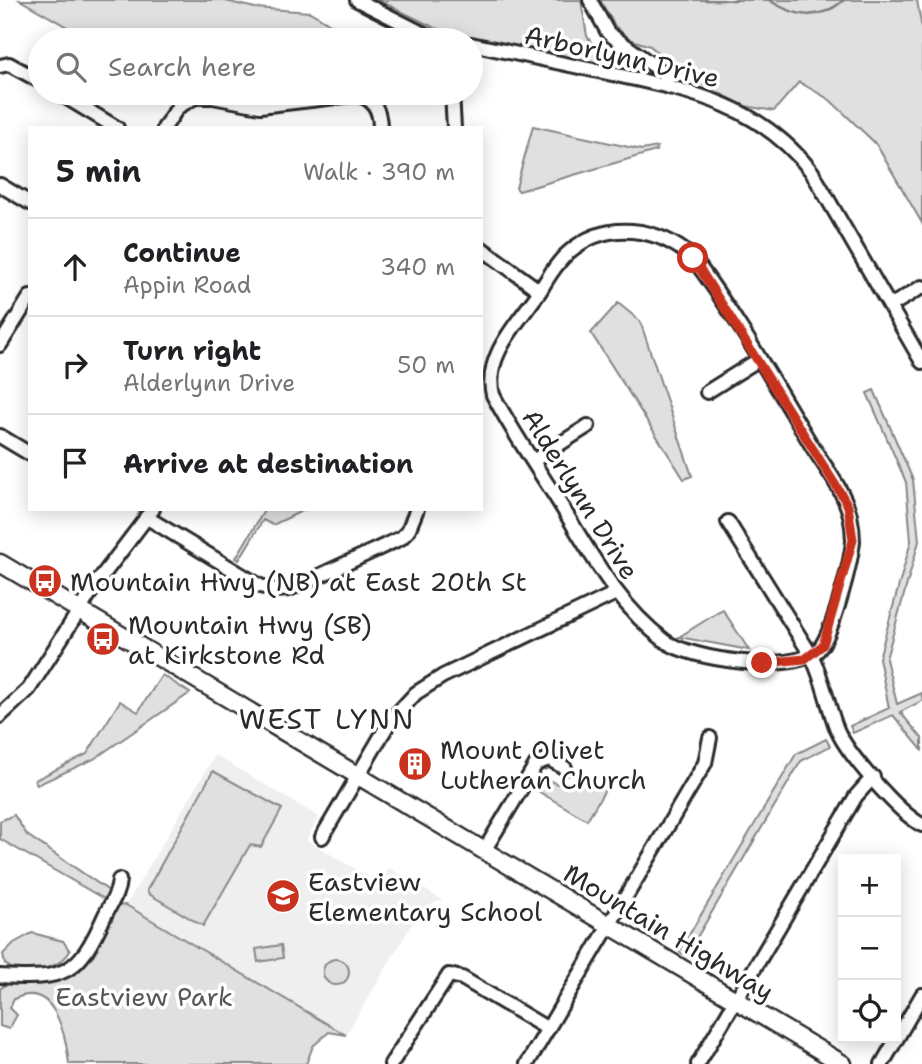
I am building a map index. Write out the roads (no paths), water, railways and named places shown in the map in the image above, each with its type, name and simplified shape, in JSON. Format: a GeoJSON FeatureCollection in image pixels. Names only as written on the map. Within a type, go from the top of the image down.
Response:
{"type":"FeatureCollection","features":[{"type":"Feature","properties":{"kind":"main road","name":"Mountain Highway"},"geometry":{"type":"LineString","coordinates":[[0,564],[843,1064]]}},
{"type":"Feature","properties":{"kind":"street"},"geometry":{"type":"LineString","coordinates":[[357,0],[412,28]]}},
{"type":"Feature","properties":{"kind":"street"},"geometry":{"type":"LineString","coordinates":[[590,0],[608,33],[661,71],[667,79],[666,86]]}},
{"type":"Feature","properties":{"kind":"street","name":"Arborlynn Drive"},"geometry":{"type":"LineString","coordinates":[[483,47],[666,86],[734,108],[765,126],[794,152],[822,187],[922,362]]}},
{"type":"Feature","properties":{"kind":"street"},"geometry":{"type":"LineString","coordinates":[[0,66],[9,64],[28,74]]}},
{"type":"Feature","properties":{"kind":"street"},"geometry":{"type":"LineString","coordinates":[[79,105],[114,126]]}},
{"type":"Feature","properties":{"kind":"street"},"geometry":{"type":"LineString","coordinates":[[165,126],[178,107],[183,105]]}},
{"type":"Feature","properties":{"kind":"street"},"geometry":{"type":"LineString","coordinates":[[374,105],[380,126]]}},
{"type":"Feature","properties":{"kind":"street"},"geometry":{"type":"LineString","coordinates":[[453,105],[454,126]]}},
{"type":"Feature","properties":{"kind":"street"},"geometry":{"type":"LineString","coordinates":[[0,186],[28,202]]}},
{"type":"Feature","properties":{"kind":"street","name":"Alderlynn Drive"},"geometry":{"type":"LineString","coordinates":[[628,230],[653,234],[674,243],[693,258],[758,360],[843,497],[850,516],[853,540],[823,645],[805,659],[762,663],[678,650],[630,610],[615,593],[499,407],[490,381],[494,361],[567,253],[591,238],[628,230]]}},
{"type":"Feature","properties":{"kind":"street"},"geometry":{"type":"LineString","coordinates":[[483,249],[540,291]]}},
{"type":"Feature","properties":{"kind":"street"},"geometry":{"type":"LineString","coordinates":[[890,306],[922,286]]}},
{"type":"Feature","properties":{"kind":"street"},"geometry":{"type":"LineString","coordinates":[[0,345],[28,300]]}},
{"type":"Feature","properties":{"kind":"street"},"geometry":{"type":"LineString","coordinates":[[707,392],[758,360]]}},
{"type":"Feature","properties":{"kind":"street"},"geometry":{"type":"LineString","coordinates":[[533,461],[588,426]]}},
{"type":"Feature","properties":{"kind":"street"},"geometry":{"type":"LineString","coordinates":[[0,436],[28,453]]}},
{"type":"Feature","properties":{"kind":"street"},"geometry":{"type":"LineString","coordinates":[[0,716],[29,689],[79,610],[150,513],[260,586],[283,591],[401,537],[408,531],[416,511]]}},
{"type":"Feature","properties":{"kind":"street"},"geometry":{"type":"LineString","coordinates":[[728,522],[821,674],[840,736],[907,815],[922,825]]}},
{"type":"Feature","properties":{"kind":"street"},"geometry":{"type":"LineString","coordinates":[[322,837],[399,709],[429,683],[615,593]]}},
{"type":"Feature","properties":{"kind":"street"},"geometry":{"type":"LineString","coordinates":[[527,1064],[705,763],[710,750],[710,737]]}},
{"type":"Feature","properties":{"kind":"street"},"geometry":{"type":"LineString","coordinates":[[484,850],[536,764],[549,759],[565,768]]}},
{"type":"Feature","properties":{"kind":"street"},"geometry":{"type":"LineString","coordinates":[[698,1064],[856,796],[873,778]]}},
{"type":"Feature","properties":{"kind":"street"},"geometry":{"type":"LineString","coordinates":[[0,976],[54,976],[79,963],[100,932],[119,880]]}},
{"type":"Feature","properties":{"kind":"street"},"geometry":{"type":"LineString","coordinates":[[391,1064],[449,975],[462,978],[548,1029]]}},
{"type":"Feature","properties":{"kind":"street"},"geometry":{"type":"LineString","coordinates":[[882,1064],[922,995]]}},
{"type":"Feature","properties":{"kind":"waterway"},"geometry":{"type":"LineString","coordinates":[[704,0],[724,0]]}},
{"type":"Feature","properties":{"kind":"waterway"},"geometry":{"type":"LineString","coordinates":[[732,0],[737,0]]}},
{"type":"Feature","properties":{"kind":"waterway"},"geometry":{"type":"LineString","coordinates":[[769,0],[788,10],[807,15],[825,12],[844,0]]}},
{"type":"Feature","properties":{"kind":"place","name":"Mountain Hwy (NB) at East 20th St"},"geometry":{"type":"Point","coordinates":[45,581]}},
{"type":"Feature","properties":{"kind":"place","name":"Mountain Hwy (SB) at Kirkstone Rd"},"geometry":{"type":"Point","coordinates":[103,639]}},
{"type":"Feature","properties":{"kind":"place","name":"Mount Olivet Lutheran Church"},"geometry":{"type":"Point","coordinates":[415,764]}},
{"type":"Feature","properties":{"kind":"place","name":"Eastview Elementary School"},"geometry":{"type":"Point","coordinates":[283,896]}},
{"type":"Feature","properties":{"kind":"district","name":"WEST LYNN"},"geometry":{"type":"Point","coordinates":[327,719]}},
{"type":"Feature","properties":{"kind":"park label","name":"Eastview Park"},"geometry":{"type":"Point","coordinates":[144,996]}}]}
